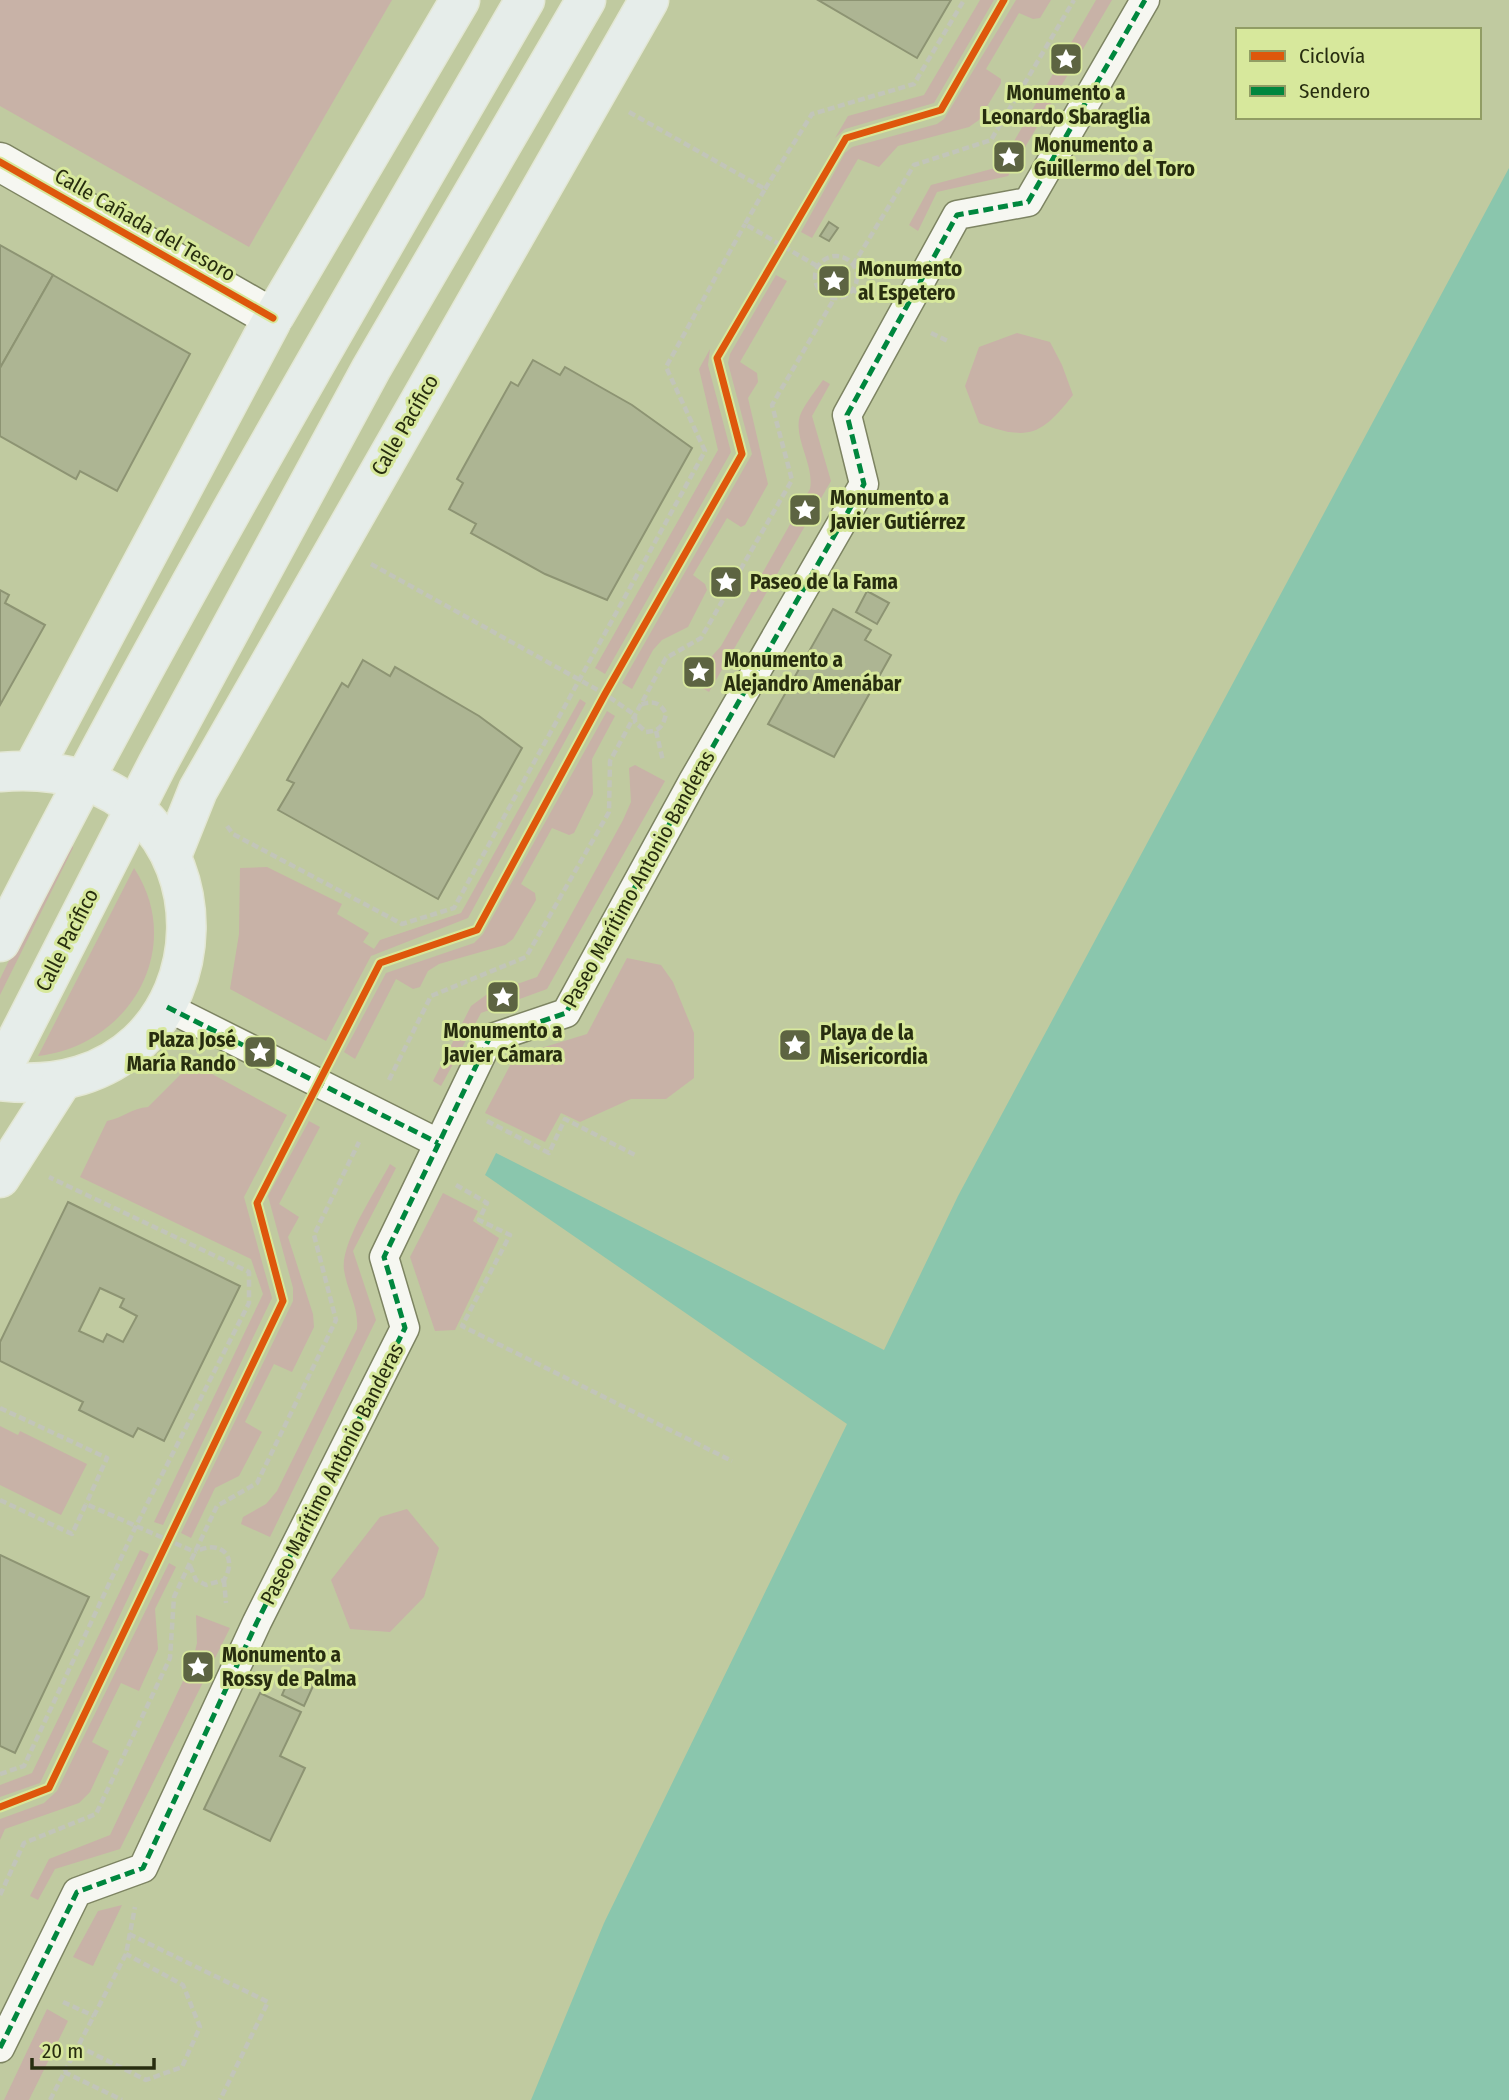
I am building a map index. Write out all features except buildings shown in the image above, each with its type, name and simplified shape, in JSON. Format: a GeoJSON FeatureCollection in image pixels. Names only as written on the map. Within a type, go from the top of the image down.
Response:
{"type":"FeatureCollection","features":[{"type":"Feature","properties":{"kind":"main road"},"geometry":{"type":"LineString","coordinates":[[0,1081],[29,1084],[62,1081],[104,1067],[139,1041],[167,1007],[186,958],[187,906],[172,855],[155,829],[134,807],[83,779],[16,770],[273,318],[460,0]]}},
{"type":"Feature","properties":{"kind":"main road"},"geometry":{"type":"LineString","coordinates":[[0,942],[83,779],[322,349],[525,0]]}},
{"type":"Feature","properties":{"kind":"main road","name":"Calle Pacífico"},"geometry":{"type":"LineString","coordinates":[[0,1073],[134,807],[371,369],[586,0]]}},
{"type":"Feature","properties":{"kind":"main road","name":"Calle Pacífico"},"geometry":{"type":"LineString","coordinates":[[172,855],[198,790],[649,0]]}},
{"type":"Feature","properties":{"kind":"main road"},"geometry":{"type":"LineString","coordinates":[[5,1168],[62,1081]]}},
{"type":"Feature","properties":{"kind":"street","name":"Paseo Marítimo Antonio Banderas"},"geometry":{"type":"LineString","coordinates":[[0,2048],[77,1892],[143,1868],[257,1622],[405,1328],[383,1257],[489,1038],[566,1013],[693,781],[864,484],[847,415],[957,215],[1028,202],[1145,0]]}},
{"type":"Feature","properties":{"kind":"street","name":"Calle Cañada del Tesoro"},"geometry":{"type":"LineString","coordinates":[[0,162],[273,318]]}},
{"type":"Feature","properties":{"kind":"street"},"geometry":{"type":"LineString","coordinates":[[167,1007],[438,1143]]}},
{"type":"Feature","properties":{"kind":"path"},"geometry":{"type":"LineString","coordinates":[[198,790],[233,834],[402,923],[454,908],[705,451],[666,367],[765,190],[812,114],[914,84],[964,0]]}},
{"type":"Feature","properties":{"kind":"path"},"geometry":{"type":"LineString","coordinates":[[853,265],[914,165],[991,140],[1074,0]]}},
{"type":"Feature","properties":{"kind":"path"},"geometry":{"type":"LineString","coordinates":[[595,92],[765,190]]}},
{"type":"Feature","properties":{"kind":"path"},"geometry":{"type":"LineString","coordinates":[[746,224],[817,266]]}},
{"type":"Feature","properties":{"kind":"path"},"geometry":{"type":"LineString","coordinates":[[774,257],[787,235]]}},
{"type":"Feature","properties":{"kind":"path"},"geometry":{"type":"LineString","coordinates":[[835,255],[845,257],[857,273],[853,290],[845,297],[834,299],[820,293],[814,281],[817,266],[824,258],[835,255]]}},
{"type":"Feature","properties":{"kind":"path"},"geometry":{"type":"LineString","coordinates":[[640,705],[651,701],[661,705],[666,714],[664,724],[656,731],[646,732],[635,722],[635,715],[640,705],[666,658],[701,638],[792,480],[772,405],[834,299]]}},
{"type":"Feature","properties":{"kind":"path"},"geometry":{"type":"LineString","coordinates":[[336,545],[605,694],[635,715]]}},
{"type":"Feature","properties":{"kind":"path"},"geometry":{"type":"LineString","coordinates":[[599,706],[612,682]]}},
{"type":"Feature","properties":{"kind":"path"},"geometry":{"type":"LineString","coordinates":[[635,1156],[565,1119],[549,1153],[482,1119],[438,1143],[449,1181],[487,1203],[479,1220],[510,1235],[462,1326],[732,1461]]}},
{"type":"Feature","properties":{"kind":"path"},"geometry":{"type":"LineString","coordinates":[[0,1774],[24,1766],[136,1526],[249,1303],[249,1272],[5,1168]]}},
{"type":"Feature","properties":{"kind":"path"},"geometry":{"type":"LineString","coordinates":[[0,1408],[107,1458],[72,1534],[0,1500]]}},
{"type":"Feature","properties":{"kind":"path"},"geometry":{"type":"LineString","coordinates":[[86,1504],[195,1552]]}},
{"type":"Feature","properties":{"kind":"path"},"geometry":{"type":"LineString","coordinates":[[161,1553],[173,1529]]}},
{"type":"Feature","properties":{"kind":"path"},"geometry":{"type":"LineString","coordinates":[[0,1895],[24,1843],[96,1814],[170,1658],[174,1597],[190,1562],[195,1552],[207,1545],[217,1547],[225,1552],[230,1561],[229,1572],[224,1580],[206,1585],[196,1580],[191,1572],[190,1562]]}},
{"type":"Feature","properties":{"kind":"path"},"geometry":{"type":"LineString","coordinates":[[50,2100],[126,1954],[134,1912]]}},
{"type":"Feature","properties":{"kind":"path"},"geometry":{"type":"LineString","coordinates":[[129,1934],[268,2003],[220,2100]]}},
{"type":"Feature","properties":{"kind":"path"},"geometry":{"type":"LineString","coordinates":[[78,2046],[146,2080],[182,2067],[200,2027],[183,1985],[126,1954]]}},
{"type":"Feature","properties":{"kind":"path"},"geometry":{"type":"LineString","coordinates":[[65,2072],[122,2100]]}},
{"type":"Feature","properties":{"kind":"shaded area"},"geometry":{"type":"Polygon","coordinates":[[[0,0],[392,0],[249,247],[0,106],[0,0]]]}},
{"type":"Feature","properties":{"kind":"shaded area"},"geometry":{"type":"Polygon","coordinates":[[[980,0],[994,0],[934,103],[845,129],[835,138],[848,116],[924,95],[980,0]]]}},
{"type":"Feature","properties":{"kind":"shaded area"},"geometry":{"type":"Polygon","coordinates":[[[1016,0],[1051,0],[1040,18],[1033,19],[1019,13],[986,69],[1001,79],[1001,83],[979,120],[969,127],[898,146],[879,167],[858,159],[812,238],[801,232],[845,153],[852,147],[937,124],[944,119],[1016,0]]]}},
{"type":"Feature","properties":{"kind":"shaded area"},"geometry":{"type":"Polygon","coordinates":[[[1096,0],[1112,0],[1008,176],[937,192],[918,231],[909,225],[931,185],[999,167],[1096,0]]]}},
{"type":"Feature","properties":{"kind":"shaded area"},"geometry":{"type":"Polygon","coordinates":[[[1509,168],[1509,2100],[531,2100],[604,1923],[847,1424],[485,1175],[496,1153],[884,1350],[958,1196],[1509,168]]]}},
{"type":"Feature","properties":{"kind":"shaded area"},"geometry":{"type":"Polygon","coordinates":[[[776,275],[787,281],[740,362],[757,373],[758,382],[748,398],[768,484],[745,525],[741,527],[727,518],[693,575],[705,584],[707,590],[688,627],[662,640],[653,650],[632,689],[622,683],[752,454],[728,363],[730,354],[776,275]]]}},
{"type":"Feature","properties":{"kind":"shaded area"},"geometry":{"type":"Polygon","coordinates":[[[1017,333],[1050,342],[1073,395],[1042,427],[1022,433],[979,423],[965,386],[979,347],[1017,333]]]}},
{"type":"Feature","properties":{"kind":"shaded area"},"geometry":{"type":"Polygon","coordinates":[[[710,349],[708,365],[731,452],[605,674],[595,668],[718,450],[699,369],[710,349]]]}},
{"type":"Feature","properties":{"kind":"shaded area"},"geometry":{"type":"Polygon","coordinates":[[[823,380],[830,384],[812,416],[831,481],[709,692],[683,676],[685,672],[705,664],[721,646],[810,489],[811,480],[799,422],[803,409],[823,380]]]}},
{"type":"Feature","properties":{"kind":"shaded area"},"geometry":{"type":"Polygon","coordinates":[[[580,699],[586,703],[468,918],[371,956],[326,1041],[230,989],[239,934],[240,868],[267,867],[342,904],[337,914],[369,933],[363,942],[374,949],[380,940],[461,913],[580,699]]]}},
{"type":"Feature","properties":{"kind":"shaded area"},"geometry":{"type":"Polygon","coordinates":[[[607,711],[615,716],[592,759],[593,794],[574,833],[569,835],[552,828],[521,884],[535,893],[536,900],[513,939],[505,945],[439,964],[428,971],[420,987],[413,989],[396,979],[355,1059],[344,1052],[386,973],[474,943],[483,934],[607,711]]]}},
{"type":"Feature","properties":{"kind":"shaded area"},"geometry":{"type":"Polygon","coordinates":[[[635,765],[665,781],[547,989],[481,1013],[441,1086],[433,1081],[471,1006],[486,995],[537,977],[623,820],[631,802],[629,768],[635,765]]]}},
{"type":"Feature","properties":{"kind":"shaded area"},"geometry":{"type":"Polygon","coordinates":[[[72,842],[73,848],[0,995],[0,979],[66,844],[72,842]]]}},
{"type":"Feature","properties":{"kind":"shaded area"},"geometry":{"type":"Polygon","coordinates":[[[134,868],[149,899],[154,930],[151,960],[140,989],[122,1013],[98,1034],[70,1048],[38,1056],[134,868]]]}},
{"type":"Feature","properties":{"kind":"shaded area"},"geometry":{"type":"Polygon","coordinates":[[[627,958],[661,965],[673,982],[694,1033],[694,1078],[666,1099],[631,1099],[580,1122],[561,1113],[545,1142],[485,1113],[515,1056],[587,1034],[627,958]]]}},
{"type":"Feature","properties":{"kind":"shaded area"},"geometry":{"type":"Polygon","coordinates":[[[192,1063],[287,1115],[244,1197],[272,1298],[163,1525],[154,1522],[263,1294],[251,1259],[80,1177],[107,1121],[148,1107],[192,1063]]]}},
{"type":"Feature","properties":{"kind":"shaded area"},"geometry":{"type":"Polygon","coordinates":[[[309,1121],[320,1127],[279,1204],[299,1217],[288,1237],[313,1314],[314,1327],[292,1372],[274,1364],[245,1422],[262,1432],[239,1476],[215,1488],[191,1538],[181,1533],[293,1301],[293,1288],[268,1196],[309,1121]]]}},
{"type":"Feature","properties":{"kind":"shaded area"},"geometry":{"type":"Polygon","coordinates":[[[390,1164],[396,1168],[353,1251],[376,1320],[270,1537],[241,1524],[243,1517],[266,1504],[277,1491],[357,1329],[344,1259],[353,1231],[390,1164]]]}},
{"type":"Feature","properties":{"kind":"shaded area"},"geometry":{"type":"Polygon","coordinates":[[[443,1193],[478,1211],[473,1221],[499,1238],[455,1330],[435,1331],[410,1257],[443,1193]]]}},
{"type":"Feature","properties":{"kind":"shaded area"},"geometry":{"type":"Polygon","coordinates":[[[0,1426],[18,1435],[20,1431],[87,1464],[61,1515],[0,1485],[0,1426]]]}},
{"type":"Feature","properties":{"kind":"shaded area"},"geometry":{"type":"Polygon","coordinates":[[[407,1509],[439,1548],[424,1597],[390,1632],[350,1629],[331,1580],[380,1517],[407,1509]]]}},
{"type":"Feature","properties":{"kind":"shaded area"},"geometry":{"type":"Polygon","coordinates":[[[140,1550],[149,1554],[40,1783],[0,1797],[0,1785],[32,1773],[140,1550]]]}},
{"type":"Feature","properties":{"kind":"shaded area"},"geometry":{"type":"Polygon","coordinates":[[[169,1563],[176,1567],[155,1609],[158,1649],[139,1691],[121,1683],[92,1742],[109,1751],[90,1792],[79,1803],[5,1829],[0,1840],[0,1819],[44,1803],[57,1791],[169,1563]]]}},
{"type":"Feature","properties":{"kind":"shaded area"},"geometry":{"type":"Polygon","coordinates":[[[196,1615],[230,1628],[120,1849],[55,1869],[38,1900],[30,1896],[49,1859],[110,1835],[193,1660],[197,1643],[196,1615]]]}},
{"type":"Feature","properties":{"kind":"shaded area"},"geometry":{"type":"Polygon","coordinates":[[[122,1905],[93,1966],[73,1957],[98,1911],[122,1905]]]}},
{"type":"Feature","properties":{"kind":"shaded area"},"geometry":{"type":"Polygon","coordinates":[[[47,2009],[68,2021],[29,2100],[4,2100],[47,2009]]]}},
{"type":"Feature","properties":{"kind":"marked path"},"geometry":{"type":"LineString","coordinates":[[0,2048],[77,1892],[143,1868],[257,1622],[405,1328],[384,1257],[489,1039],[566,1013],[693,781],[864,484],[847,415],[957,215],[1028,202],[1145,0]]}},
{"type":"Feature","properties":{"kind":"marked path"},"geometry":{"type":"LineString","coordinates":[[167,1007],[438,1143]]}},
{"type":"Feature","properties":{"kind":"cycle path"},"geometry":{"type":"LineString","coordinates":[[0,1807],[49,1788],[283,1301],[257,1203],[380,963],[477,930],[605,694],[742,454],[717,358],[846,138],[941,110],[1004,0]]}},
{"type":"Feature","properties":{"kind":"cycle path"},"geometry":{"type":"LineString","coordinates":[[0,162],[273,318]]}},
{"type":"Feature","properties":{"kind":"place","name":"Monumento a Leonardo Sbaraglia"},"geometry":{"type":"Point","coordinates":[1066,59]}},
{"type":"Feature","properties":{"kind":"place","name":"Monumento a Guillermo del Toro"},"geometry":{"type":"Point","coordinates":[1009,157]}},
{"type":"Feature","properties":{"kind":"place","name":"Monumento al Espetero"},"geometry":{"type":"Point","coordinates":[834,281]}},
{"type":"Feature","properties":{"kind":"place","name":"Monumento a Javier Gutiérrez"},"geometry":{"type":"Point","coordinates":[805,510]}},
{"type":"Feature","properties":{"kind":"place","name":"Paseo de la Fama"},"geometry":{"type":"Point","coordinates":[726,582]}},
{"type":"Feature","properties":{"kind":"place","name":"Monumento a Alejandro Amenábar"},"geometry":{"type":"Point","coordinates":[699,672]}},
{"type":"Feature","properties":{"kind":"place","name":"Monumento a Javier Cámara"},"geometry":{"type":"Point","coordinates":[503,997]}},
{"type":"Feature","properties":{"kind":"place","name":"Playa de la Misericordia"},"geometry":{"type":"Point","coordinates":[795,1045]}},
{"type":"Feature","properties":{"kind":"place","name":"Plaza José María Rando"},"geometry":{"type":"Point","coordinates":[260,1052]}},
{"type":"Feature","properties":{"kind":"place","name":"Monumento a Rossy de Palma"},"geometry":{"type":"Point","coordinates":[198,1667]}}]}
